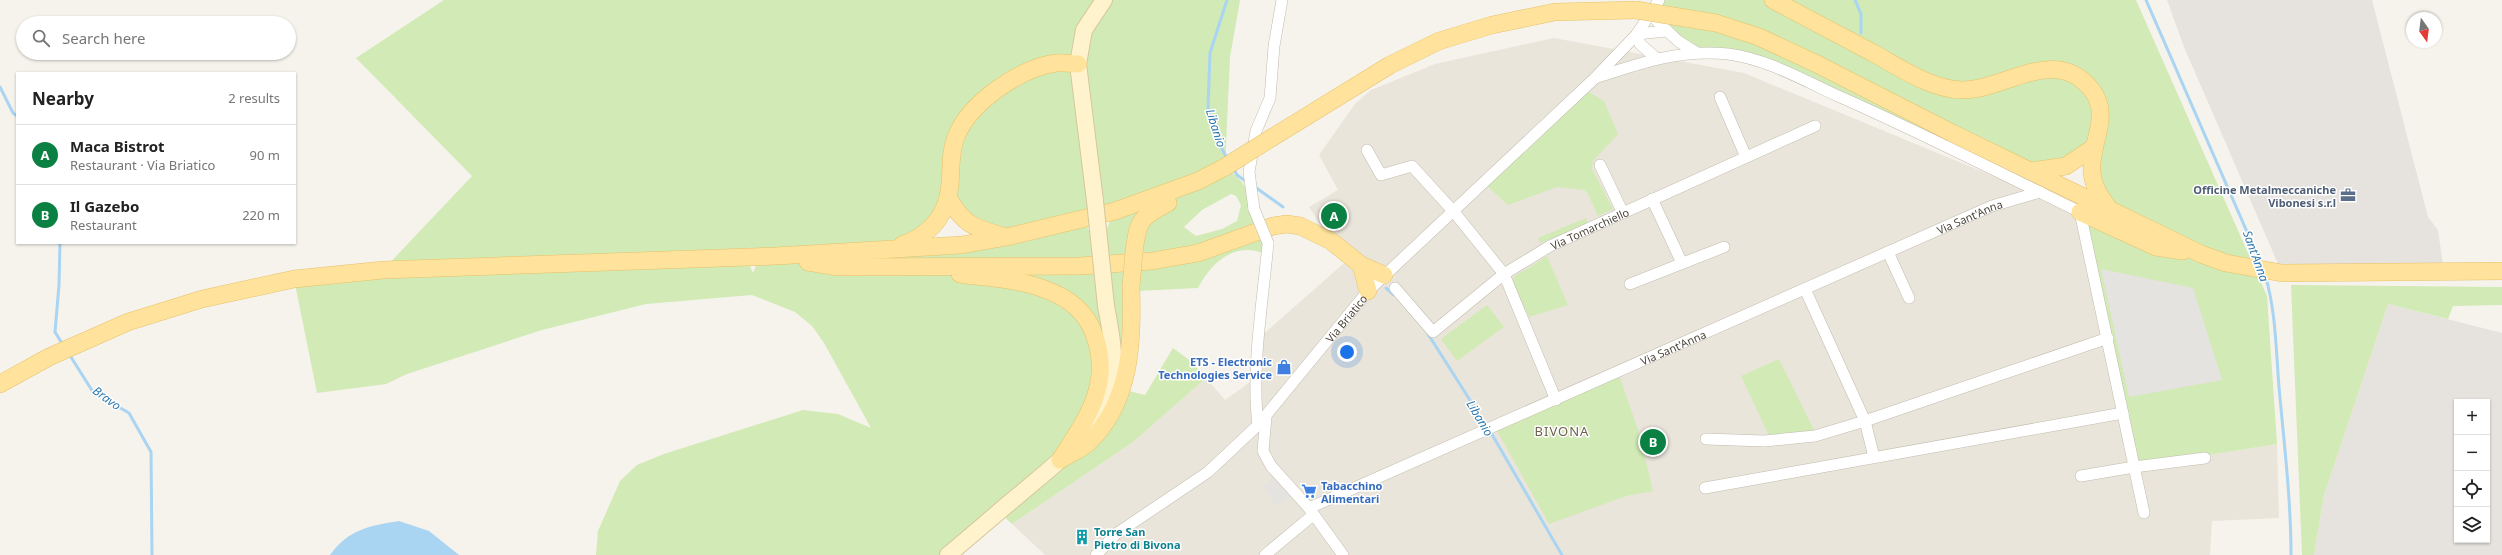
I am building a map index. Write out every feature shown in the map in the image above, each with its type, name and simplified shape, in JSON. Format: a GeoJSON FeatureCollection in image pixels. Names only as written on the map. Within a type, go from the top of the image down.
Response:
{"type":"FeatureCollection","features":[{"type":"Feature","properties":{"kind":"main road"},"geometry":{"type":"LineString","coordinates":[[1773,0],[1906,70],[1950,88],[1960,90],[1978,88],[2041,70],[2055,69],[2069,72],[2080,78],[2091,89],[2098,101],[2101,123],[2093,148],[2092,172],[2097,191],[2110,210]]}},
{"type":"Feature","properties":{"kind":"main road"},"geometry":{"type":"LineString","coordinates":[[0,384],[66,349],[128,322],[202,299],[294,279],[383,270],[634,262],[888,251],[961,245],[1007,237],[1114,211],[1198,181],[1225,167],[1273,138],[1390,65],[1439,41],[1492,25],[1555,12],[1636,10],[1716,23],[1759,37],[1815,63],[1952,134],[2201,254],[2226,264],[2273,272],[2502,271]]}},
{"type":"Feature","properties":{"kind":"main road"},"geometry":{"type":"LineString","coordinates":[[888,251],[918,239],[932,228],[948,197],[949,164],[956,137],[966,116],[992,93],[1018,77],[1056,63],[1078,64]]}},
{"type":"Feature","properties":{"kind":"main road"},"geometry":{"type":"LineString","coordinates":[[2031,171],[2066,166],[2093,148]]}},
{"type":"Feature","properties":{"kind":"main road"},"geometry":{"type":"LineString","coordinates":[[1060,460],[1088,443],[1105,424],[1116,407],[1131,348],[1134,252],[1138,226],[1148,213],[1189,193],[1198,181]]}},
{"type":"Feature","properties":{"kind":"main road"},"geometry":{"type":"LineString","coordinates":[[948,197],[965,222],[976,228],[1007,237]]}},
{"type":"Feature","properties":{"kind":"main road"},"geometry":{"type":"LineString","coordinates":[[2080,212],[2156,247],[2201,254]]}},
{"type":"Feature","properties":{"kind":"main road"},"geometry":{"type":"LineString","coordinates":[[776,256],[838,267],[1080,266],[1152,261],[1198,253],[1273,226],[1287,224],[1300,226],[1331,241],[1361,265],[1389,282]]}},
{"type":"Feature","properties":{"kind":"main road"},"geometry":{"type":"LineString","coordinates":[[1361,265],[1368,290]]}},
{"type":"Feature","properties":{"kind":"main road"},"geometry":{"type":"LineString","coordinates":[[914,266],[1043,288],[1076,305],[1092,328],[1099,346],[1101,375],[1089,413],[1060,460]]}},
{"type":"Feature","properties":{"kind":"street"},"geometry":{"type":"LineString","coordinates":[[948,555],[1060,460],[1093,424],[1109,392],[1113,373],[1112,342],[1106,306],[1078,64],[1084,30],[1104,0]]}},
{"type":"Feature","properties":{"kind":"street"},"geometry":{"type":"LineString","coordinates":[[1282,0],[1274,46],[1270,98],[1256,132],[1249,176],[1254,209],[1268,243],[1259,346],[1256,406],[1262,421],[1263,450],[1271,466],[1311,512],[1343,555]]}},
{"type":"Feature","properties":{"kind":"street"},"geometry":{"type":"LineString","coordinates":[[1659,1],[1656,20],[1666,31],[1697,53]]}},
{"type":"Feature","properties":{"kind":"street","name":"Via Briatico"},"geometry":{"type":"LineString","coordinates":[[1096,555],[1116,534],[1208,472],[1262,421],[1324,342],[1368,290],[1389,282],[1454,212],[1595,78],[1637,34],[1659,1]]}},
{"type":"Feature","properties":{"kind":"street"},"geometry":{"type":"LineString","coordinates":[[1656,58],[1640,44],[1637,34],[1666,31]]}},
{"type":"Feature","properties":{"kind":"street"},"geometry":{"type":"LineString","coordinates":[[1595,78],[1656,58],[1697,53],[1728,54],[1761,61],[1899,123],[2080,212],[2144,513]]}},
{"type":"Feature","properties":{"kind":"street"},"geometry":{"type":"LineString","coordinates":[[1720,97],[1746,157]]}},
{"type":"Feature","properties":{"kind":"street","name":"Via Tomarchiello"},"geometry":{"type":"LineString","coordinates":[[1389,282],[1433,332],[1504,274],[1550,246],[1815,126]]}},
{"type":"Feature","properties":{"kind":"street"},"geometry":{"type":"LineString","coordinates":[[1367,150],[1382,175],[1412,166],[1454,212],[1504,274],[1556,400]]}},
{"type":"Feature","properties":{"kind":"street"},"geometry":{"type":"LineString","coordinates":[[1600,165],[1623,213]]}},
{"type":"Feature","properties":{"kind":"street","name":"Via Sant'Anna"},"geometry":{"type":"LineString","coordinates":[[1265,555],[1311,512],[1483,432],[1992,206],[2040,192]]}},
{"type":"Feature","properties":{"kind":"street"},"geometry":{"type":"LineString","coordinates":[[1652,199],[1682,263]]}},
{"type":"Feature","properties":{"kind":"street"},"geometry":{"type":"LineString","coordinates":[[1630,284],[1724,247]]}},
{"type":"Feature","properties":{"kind":"street"},"geometry":{"type":"LineString","coordinates":[[1888,252],[1909,298]]}},
{"type":"Feature","properties":{"kind":"street"},"geometry":{"type":"LineString","coordinates":[[1805,289],[1865,421],[1874,457]]}},
{"type":"Feature","properties":{"kind":"street"},"geometry":{"type":"LineString","coordinates":[[1706,439],[1764,441],[1815,436],[1865,421],[2108,338]]}},
{"type":"Feature","properties":{"kind":"street"},"geometry":{"type":"LineString","coordinates":[[1705,488],[2122,413]]}},
{"type":"Feature","properties":{"kind":"street"},"geometry":{"type":"LineString","coordinates":[[2081,476],[2134,467],[2205,458]]}},
{"type":"Feature","properties":{"kind":"shaded area"},"geometry":{"type":"Polygon","coordinates":[[[2167,0],[2372,0],[2428,217],[2438,230],[2444,272],[2282,273],[2184,47],[2167,0]]]}},
{"type":"Feature","properties":{"kind":"shaded area"},"geometry":{"type":"Polygon","coordinates":[[[1554,38],[1744,73],[2080,212],[2134,467],[2277,444],[2279,518],[2212,521],[2210,555],[1045,555],[1012,524],[1133,442],[1206,378],[1225,400],[1257,377],[1259,338],[1351,257],[1331,241],[1309,207],[1338,190],[1319,155],[1355,104],[1371,90],[1435,64],[1554,38]]]}},
{"type":"Feature","properties":{"kind":"shaded area"},"geometry":{"type":"Polygon","coordinates":[[[2101,269],[2193,288],[2222,380],[2129,397],[2101,269]]]}},
{"type":"Feature","properties":{"kind":"shaded area"},"geometry":{"type":"Polygon","coordinates":[[[2388,304],[2502,333],[2502,555],[2314,555],[2324,495],[2388,304]]]}},
{"type":"Feature","properties":{"kind":"shaded area"},"geometry":{"type":"Polygon","coordinates":[[[1275,477],[1291,497],[1276,506],[1263,486],[1275,477]]]}},
{"type":"Feature","properties":{"kind":"green space"},"geometry":{"type":"Polygon","coordinates":[[[444,0],[1240,0],[1230,57],[1225,167],[1245,186],[1251,196],[1259,217],[1267,255],[1256,251],[1246,250],[1226,256],[1210,269],[1198,288],[1138,291],[1125,390],[1145,395],[1173,348],[1192,362],[1206,378],[1133,442],[1012,524],[999,512],[948,555],[596,555],[598,531],[620,481],[637,465],[664,454],[803,410],[838,414],[871,428],[824,343],[812,326],[795,312],[752,295],[646,304],[542,330],[407,374],[386,384],[317,393],[294,279],[383,270],[472,176],[356,58],[444,0]],[[1231,194],[1202,210],[1184,227],[1196,236],[1222,229],[1237,221],[1241,205],[1236,196],[1231,194]],[[955,210],[940,215],[890,249],[1006,237],[955,210]],[[1114,211],[1084,220],[1098,249],[1099,249],[1114,211]],[[751,247],[746,257],[753,273],[760,257],[751,247]]]}},
{"type":"Feature","properties":{"kind":"green space"},"geometry":{"type":"Polygon","coordinates":[[[1659,0],[2136,0],[2267,296],[2277,444],[2134,467],[2080,212],[2110,210],[2092,158],[2031,171],[1899,123],[1761,61],[1697,53],[1666,31],[1659,0]]]}},
{"type":"Feature","properties":{"kind":"green space"},"geometry":{"type":"Polygon","coordinates":[[[1584,89],[1604,101],[1618,134],[1593,161],[1592,169],[1613,209],[1598,216],[1588,194],[1584,190],[1557,187],[1508,205],[1484,183],[1584,89]]]}},
{"type":"Feature","properties":{"kind":"green space"},"geometry":{"type":"Polygon","coordinates":[[[1586,218],[1588,224],[1540,243],[1538,238],[1586,218]]]}},
{"type":"Feature","properties":{"kind":"green space"},"geometry":{"type":"Polygon","coordinates":[[[1547,256],[1568,305],[1529,317],[1513,282],[1514,277],[1547,256]]]}},
{"type":"Feature","properties":{"kind":"green space"},"geometry":{"type":"Polygon","coordinates":[[[2291,285],[2502,287],[2502,305],[2453,306],[2448,319],[2388,304],[2324,495],[2314,555],[2302,555],[2291,285]]]}},
{"type":"Feature","properties":{"kind":"green space"},"geometry":{"type":"Polygon","coordinates":[[[1487,305],[1504,327],[1457,361],[1441,339],[1487,305]]]}},
{"type":"Feature","properties":{"kind":"green space"},"geometry":{"type":"Polygon","coordinates":[[[1779,359],[1814,430],[1815,436],[1771,440],[1741,376],[1779,359]]]}},
{"type":"Feature","properties":{"kind":"green space"},"geometry":{"type":"Polygon","coordinates":[[[1618,372],[1639,433],[1653,491],[1626,496],[1549,524],[1495,427],[1618,372]]]}},
{"type":"Feature","properties":{"kind":"water"},"geometry":{"type":"Polygon","coordinates":[[[399,521],[429,531],[459,555],[330,555],[345,539],[360,530],[399,521]]]}},
{"type":"Feature","properties":{"kind":"waterway","name":"Libanio"},"geometry":{"type":"LineString","coordinates":[[1227,0],[1210,53],[1208,108],[1221,147],[1228,160]]}},
{"type":"Feature","properties":{"kind":"waterway"},"geometry":{"type":"LineString","coordinates":[[1855,0],[1861,14],[1861,33]]}},
{"type":"Feature","properties":{"kind":"waterway","name":"Sant'Anna"},"geometry":{"type":"LineString","coordinates":[[2146,0],[2261,264]]}},
{"type":"Feature","properties":{"kind":"waterway","name":"Bravo"},"geometry":{"type":"LineString","coordinates":[[0,87],[13,113],[16,115]]}},
{"type":"Feature","properties":{"kind":"waterway","name":"Libanio"},"geometry":{"type":"LineString","coordinates":[[1233,168],[1237,175],[1247,182]]}},
{"type":"Feature","properties":{"kind":"waterway","name":"Libanio"},"geometry":{"type":"LineString","coordinates":[[1255,187],[1283,207]]}},
{"type":"Feature","properties":{"kind":"waterway","name":"Bravo"},"geometry":{"type":"LineString","coordinates":[[60,244],[59,285],[55,332],[63,345]]}},
{"type":"Feature","properties":{"kind":"waterway","name":"Sant'Anna"},"geometry":{"type":"LineString","coordinates":[[2265,275],[2269,288],[2275,331],[2289,492],[2291,555]]}},
{"type":"Feature","properties":{"kind":"waterway","name":"Libanio"},"geometry":{"type":"LineString","coordinates":[[1386,288],[1394,295]]}},
{"type":"Feature","properties":{"kind":"waterway","name":"Libanio"},"geometry":{"type":"LineString","coordinates":[[1428,334],[1487,427]]}},
{"type":"Feature","properties":{"kind":"waterway","name":"Bravo"},"geometry":{"type":"LineString","coordinates":[[69,354],[93,392],[129,413],[151,452],[152,555]]}},
{"type":"Feature","properties":{"kind":"waterway","name":"Libanio"},"geometry":{"type":"LineString","coordinates":[[1490,431],[1562,555]]}},
{"type":"Feature","properties":{"kind":"place","name":"Officine Metalmeccaniche Vibonesi s.r.l"},"geometry":{"type":"Point","coordinates":[2348,195]}},
{"type":"Feature","properties":{"kind":"place","name":"Maca Bistrot"},"geometry":{"type":"Point","coordinates":[1334,216]}},
{"type":"Feature","properties":{"kind":"place","name":"ETS - Electronic Technologies Service"},"geometry":{"type":"Point","coordinates":[1284,367]}},
{"type":"Feature","properties":{"kind":"place","name":"Il Gazebo"},"geometry":{"type":"Point","coordinates":[1653,442]}},
{"type":"Feature","properties":{"kind":"place","name":"Tabacchino Alimentari"},"geometry":{"type":"Point","coordinates":[1309,491]}},
{"type":"Feature","properties":{"kind":"place","name":"Torre San Pietro di Bivona"},"geometry":{"type":"Point","coordinates":[1082,537]}},
{"type":"Feature","properties":{"kind":"district","name":"BIVONA"},"geometry":{"type":"Point","coordinates":[1562,431]}}]}
